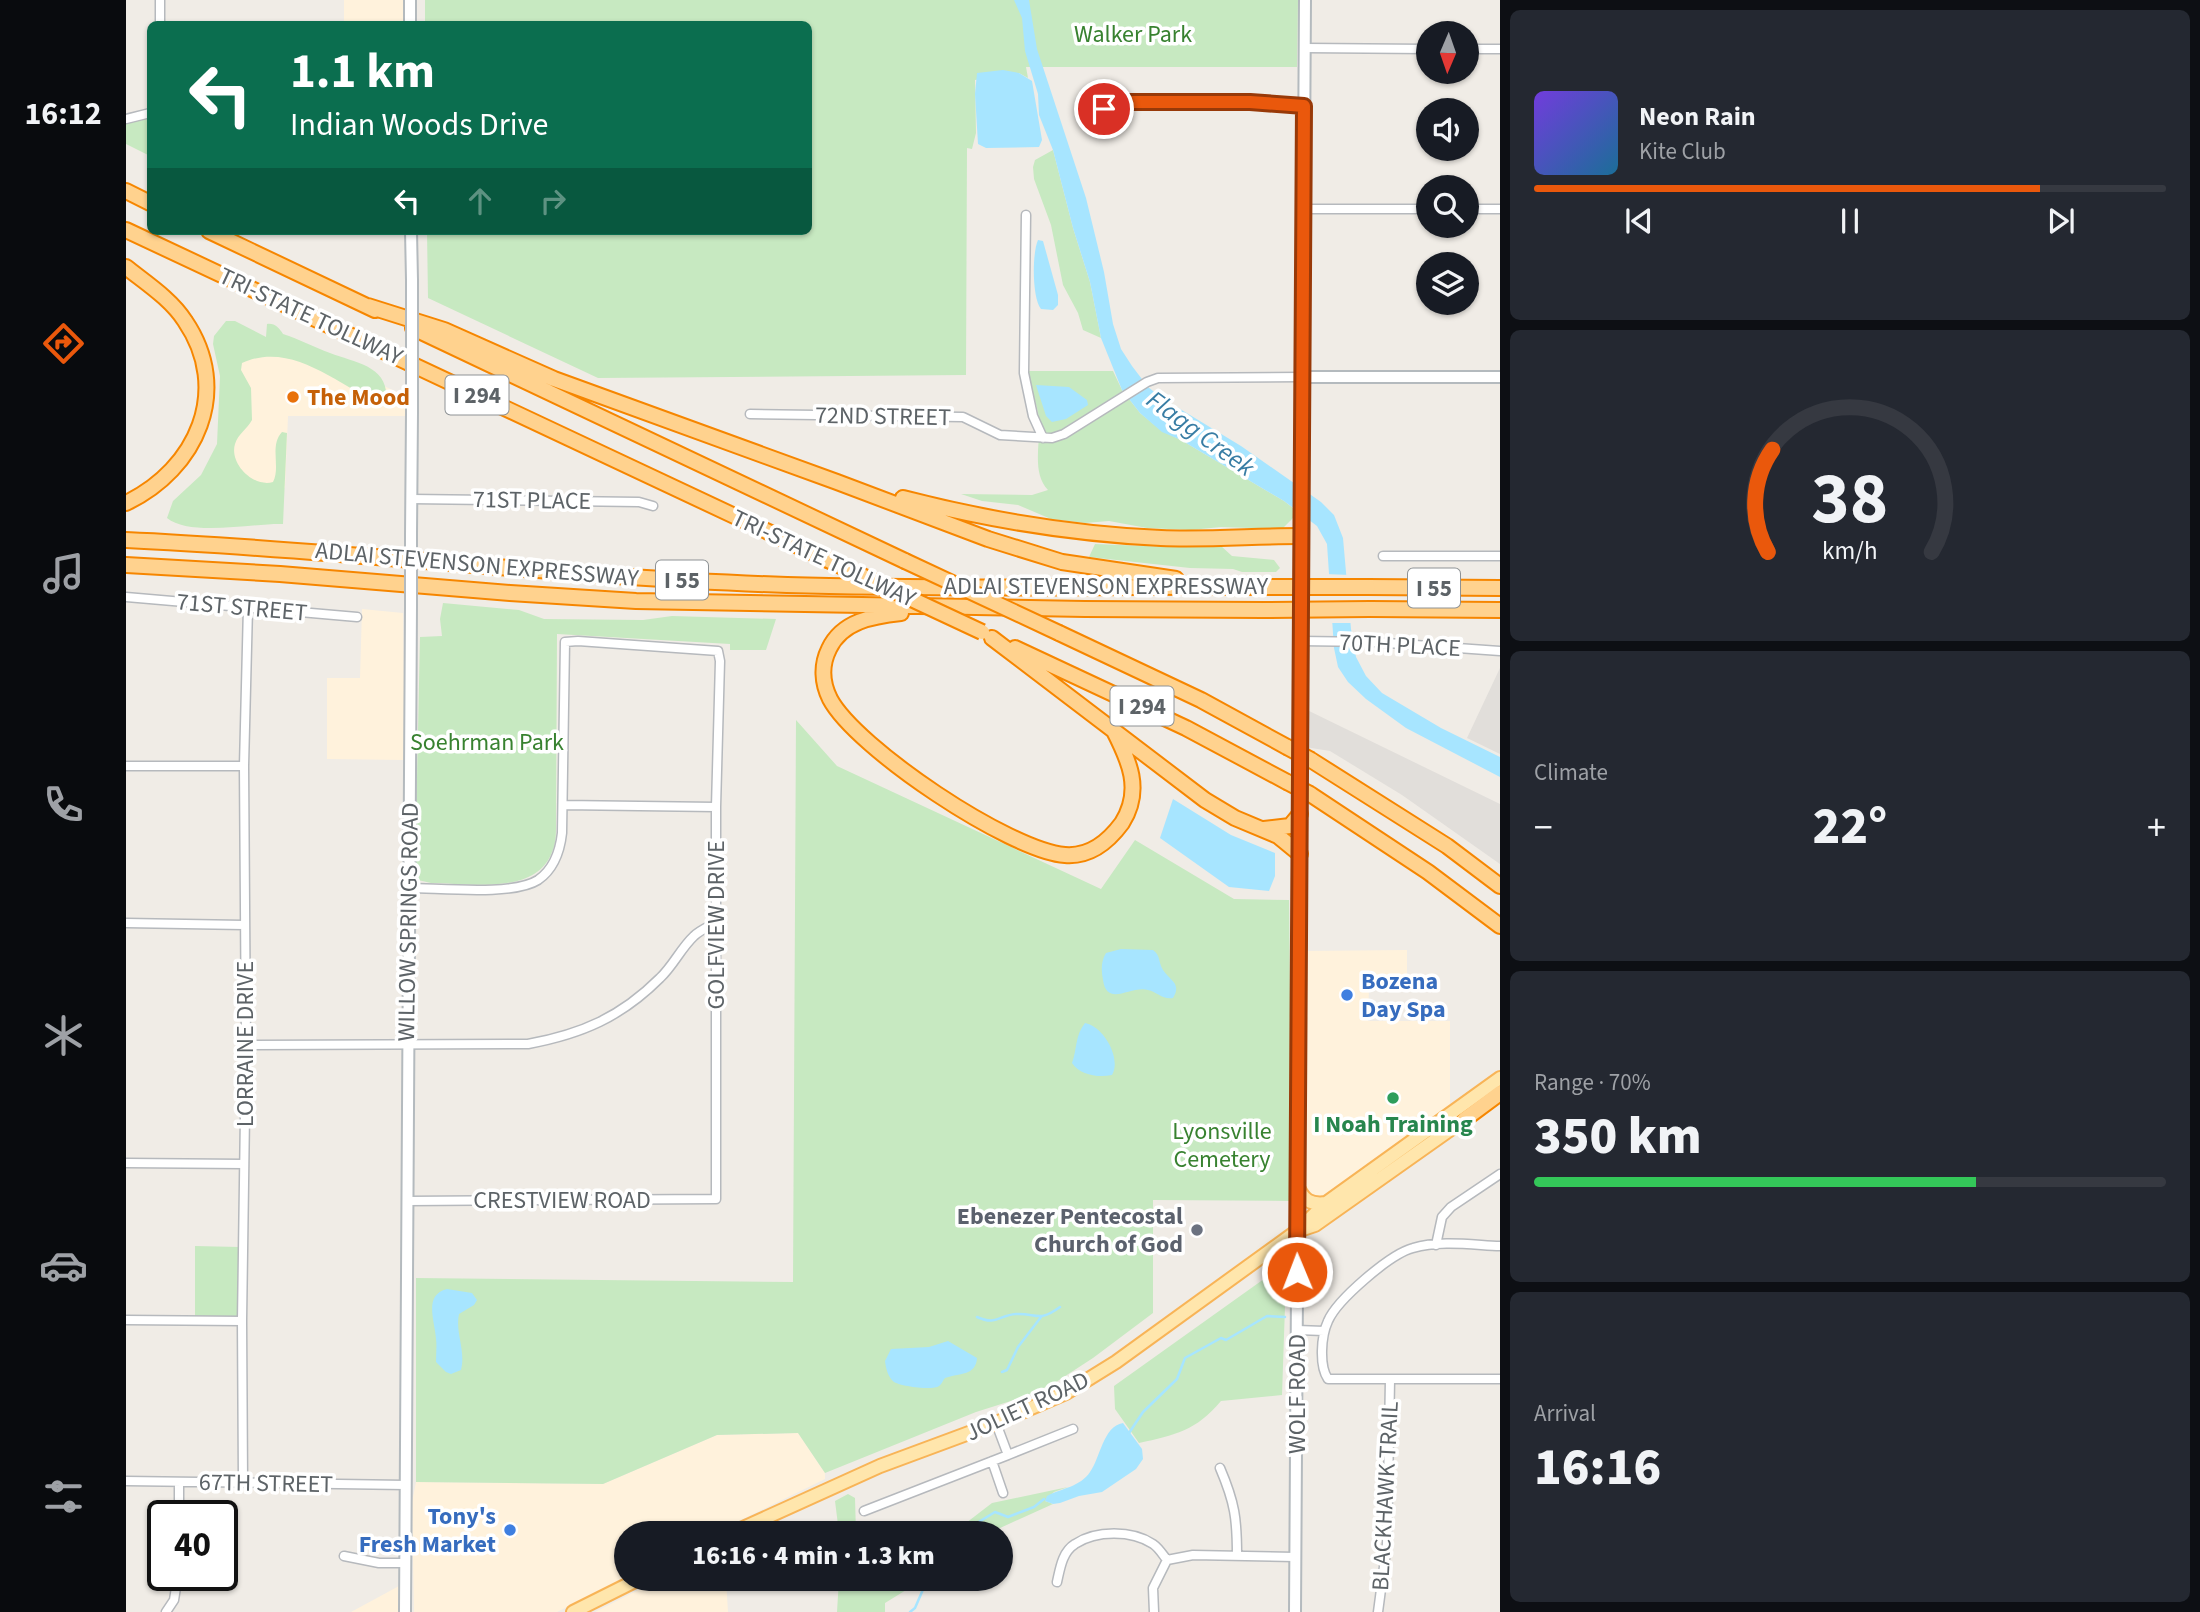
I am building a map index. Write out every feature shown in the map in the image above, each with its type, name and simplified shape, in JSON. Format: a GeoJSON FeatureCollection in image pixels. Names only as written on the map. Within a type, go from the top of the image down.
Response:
{"type":"FeatureCollection","features":[{"type":"Feature","properties":{"kind":"highway"},"geometry":{"type":"LineString","coordinates":[[126,191],[147,202]]}},
{"type":"Feature","properties":{"kind":"highway","name":"TRI-STATE TOLLWAY"},"geometry":{"type":"LineString","coordinates":[[126,230],[1186,728],[1310,794],[1428,872],[1500,926]]}},
{"type":"Feature","properties":{"kind":"highway","name":"TRI-STATE TOLLWAY"},"geometry":{"type":"LineString","coordinates":[[217,235],[1201,700],[1311,760],[1447,846],[1500,886]]}},
{"type":"Feature","properties":{"kind":"highway"},"geometry":{"type":"LineString","coordinates":[[126,267],[183,318],[201,353],[206,387],[205,409],[199,429],[180,462],[156,485],[126,503]]}},
{"type":"Feature","properties":{"kind":"highway"},"geometry":{"type":"LineString","coordinates":[[368,306],[444,330],[554,379],[837,481],[988,539],[1062,562],[1240,587]]}},
{"type":"Feature","properties":{"kind":"highway"},"geometry":{"type":"LineString","coordinates":[[837,481],[991,519],[1082,533],[1164,538],[1300,529]]}},
{"type":"Feature","properties":{"kind":"highway","name":"ADLAI STEVENSON EXPRESSWAY"},"geometry":{"type":"LineString","coordinates":[[126,540],[300,550],[548,573],[788,585],[1500,588]]}},
{"type":"Feature","properties":{"kind":"highway","name":"ADLAI STEVENSON EXPRESSWAY"},"geometry":{"type":"LineString","coordinates":[[126,565],[281,573],[636,601],[973,607],[1500,610]]}},
{"type":"Feature","properties":{"kind":"highway"},"geometry":{"type":"LineString","coordinates":[[973,607],[883,615],[858,622],[840,633],[827,651],[823,672],[827,692],[837,710],[865,738],[944,798],[1010,836],[1037,848],[1065,855],[1087,852],[1101,846],[1114,834],[1129,812],[1133,787],[1129,759],[1113,729]]}},
{"type":"Feature","properties":{"kind":"highway"},"geometry":{"type":"LineString","coordinates":[[1392,609],[1500,616]]}},
{"type":"Feature","properties":{"kind":"highway"},"geometry":{"type":"LineString","coordinates":[[987,635],[1205,800],[1235,818],[1278,836],[1300,854]]}},
{"type":"Feature","properties":{"kind":"highway"},"geometry":{"type":"LineString","coordinates":[[1262,829],[1290,826],[1300,814]]}},
{"type":"Feature","properties":{"kind":"highway","name":"JOLIET ROAD"},"geometry":{"type":"LineString","coordinates":[[1465,1119],[1500,1093]]}},
{"type":"Feature","properties":{"kind":"main road","name":"JOLIET ROAD"},"geometry":{"type":"LineString","coordinates":[[759,1521],[880,1466],[996,1423],[1066,1393],[1116,1362],[1297,1231],[1326,1203],[1500,1078]]}},
{"type":"Feature","properties":{"kind":"main road","name":"JOLIET ROAD"},"geometry":{"type":"LineString","coordinates":[[1297,1231],[1315,1225],[1465,1119]]}},
{"type":"Feature","properties":{"kind":"main road"},"geometry":{"type":"LineString","coordinates":[[1297,1185],[1307,1201],[1314,1204],[1326,1203]]}},
{"type":"Feature","properties":{"kind":"main road"},"geometry":{"type":"LineString","coordinates":[[1260,1257],[1290,1261],[1297,1272]]}},
{"type":"Feature","properties":{"kind":"main road"},"geometry":{"type":"LineString","coordinates":[[573,1612],[614,1591]]}},
{"type":"Feature","properties":{"kind":"street"},"geometry":{"type":"LineString","coordinates":[[160,0],[160,21]]}},
{"type":"Feature","properties":{"kind":"street"},"geometry":{"type":"LineString","coordinates":[[410,0],[410,21]]}},
{"type":"Feature","properties":{"kind":"street","name":"WOLF ROAD"},"geometry":{"type":"LineString","coordinates":[[1295,1612],[1305,0]]}},
{"type":"Feature","properties":{"kind":"street"},"geometry":{"type":"LineString","coordinates":[[1305,48],[1416,49]]}},
{"type":"Feature","properties":{"kind":"street"},"geometry":{"type":"LineString","coordinates":[[1479,49],[1500,49]]}},
{"type":"Feature","properties":{"kind":"street"},"geometry":{"type":"LineString","coordinates":[[1104,109],[1117,102],[1250,102],[1304,106]]}},
{"type":"Feature","properties":{"kind":"street"},"geometry":{"type":"LineString","coordinates":[[126,119],[147,114]]}},
{"type":"Feature","properties":{"kind":"street"},"geometry":{"type":"LineString","coordinates":[[1304,209],[1416,209]]}},
{"type":"Feature","properties":{"kind":"street"},"geometry":{"type":"LineString","coordinates":[[1479,209],[1500,209]]}},
{"type":"Feature","properties":{"kind":"street"},"geometry":{"type":"LineString","coordinates":[[1026,215],[1024,383],[1042,438]]}},
{"type":"Feature","properties":{"kind":"street","name":"WILLOW SPRINGS ROAD"},"geometry":{"type":"LineString","coordinates":[[405,1612],[411,235]]}},
{"type":"Feature","properties":{"kind":"street","name":"72ND STREET"},"geometry":{"type":"LineString","coordinates":[[750,414],[963,417],[1000,435],[1042,438],[1065,434],[1158,377],[1500,377]]}},
{"type":"Feature","properties":{"kind":"street","name":"71ST PLACE"},"geometry":{"type":"LineString","coordinates":[[411,499],[639,502],[653,506]]}},
{"type":"Feature","properties":{"kind":"street"},"geometry":{"type":"LineString","coordinates":[[1383,556],[1500,556]]}},
{"type":"Feature","properties":{"kind":"street","name":"71ST STREET"},"geometry":{"type":"LineString","coordinates":[[126,597],[358,617]]}},
{"type":"Feature","properties":{"kind":"street","name":"LORRAINE DRIVE"},"geometry":{"type":"LineString","coordinates":[[243,1482],[242,1321],[246,1045],[244,766],[248,607]]}},
{"type":"Feature","properties":{"kind":"street","name":"70TH PLACE"},"geometry":{"type":"LineString","coordinates":[[1300,641],[1373,642],[1500,651]]}},
{"type":"Feature","properties":{"kind":"street","name":"GOLFVIEW DRIVE"},"geometry":{"type":"LineString","coordinates":[[563,806],[565,642],[718,651],[716,1199]]}},
{"type":"Feature","properties":{"kind":"street"},"geometry":{"type":"LineString","coordinates":[[126,766],[244,766]]}},
{"type":"Feature","properties":{"kind":"street"},"geometry":{"type":"LineString","coordinates":[[409,888],[510,888],[538,880],[557,857],[562,833],[563,806],[716,807]]}},
{"type":"Feature","properties":{"kind":"street"},"geometry":{"type":"LineString","coordinates":[[246,1045],[528,1044],[562,1038],[601,1023],[634,1002],[663,976],[694,936],[717,922]]}},
{"type":"Feature","properties":{"kind":"street"},"geometry":{"type":"LineString","coordinates":[[126,923],[244,925]]}},
{"type":"Feature","properties":{"kind":"street"},"geometry":{"type":"LineString","coordinates":[[126,1163],[244,1164]]}},
{"type":"Feature","properties":{"kind":"street"},"geometry":{"type":"LineString","coordinates":[[1436,1245],[1442,1217],[1451,1207],[1500,1174]]}},
{"type":"Feature","properties":{"kind":"street","name":"CRESTVIEW ROAD"},"geometry":{"type":"LineString","coordinates":[[408,1201],[716,1199]]}},
{"type":"Feature","properties":{"kind":"street"},"geometry":{"type":"LineString","coordinates":[[1500,1246],[1413,1247],[1377,1269],[1329,1318],[1324,1331],[1324,1373],[1328,1379],[1500,1379]]}},
{"type":"Feature","properties":{"kind":"street"},"geometry":{"type":"LineString","coordinates":[[126,1320],[242,1321]]}},
{"type":"Feature","properties":{"kind":"street"},"geometry":{"type":"LineString","coordinates":[[1297,1330],[1324,1331]]}},
{"type":"Feature","properties":{"kind":"street","name":"BLACKHAWK TRAIL"},"geometry":{"type":"LineString","coordinates":[[1378,1612],[1387,1544],[1390,1380]]}},
{"type":"Feature","properties":{"kind":"street"},"geometry":{"type":"LineString","coordinates":[[996,1423],[1008,1455]]}},
{"type":"Feature","properties":{"kind":"street"},"geometry":{"type":"LineString","coordinates":[[864,1511],[1073,1429]]}},
{"type":"Feature","properties":{"kind":"street"},"geometry":{"type":"LineString","coordinates":[[992,1461],[1003,1493]]}},
{"type":"Feature","properties":{"kind":"street"},"geometry":{"type":"LineString","coordinates":[[1220,1468],[1237,1518],[1237,1556]]}},
{"type":"Feature","properties":{"kind":"street","name":"67TH STREET"},"geometry":{"type":"LineString","coordinates":[[126,1482],[406,1485]]}},
{"type":"Feature","properties":{"kind":"street"},"geometry":{"type":"LineString","coordinates":[[178,1500],[179,1482]]}},
{"type":"Feature","properties":{"kind":"street"},"geometry":{"type":"LineString","coordinates":[[1057,1582],[1063,1559],[1073,1544],[1094,1536],[1135,1535],[1155,1545],[1167,1560]]}},
{"type":"Feature","properties":{"kind":"street"},"geometry":{"type":"LineString","coordinates":[[1167,1560],[1193,1555],[1295,1557]]}},
{"type":"Feature","properties":{"kind":"street"},"geometry":{"type":"LineString","coordinates":[[344,1556],[379,1563],[406,1563]]}},
{"type":"Feature","properties":{"kind":"street"},"geometry":{"type":"LineString","coordinates":[[1154,1612],[1153,1588],[1167,1560]]}},
{"type":"Feature","properties":{"kind":"street"},"geometry":{"type":"LineString","coordinates":[[166,1612],[174,1600],[175,1591]]}},
{"type":"Feature","properties":{"kind":"shaded area"},"geometry":{"type":"Polygon","coordinates":[[[344,0],[406,0],[406,21],[344,21],[344,0]]]}},
{"type":"Feature","properties":{"kind":"shaded area"},"geometry":{"type":"Polygon","coordinates":[[[270,334],[408,397],[408,416],[288,416],[285,488],[222,484],[231,345],[263,343],[270,334]]]}},
{"type":"Feature","properties":{"kind":"shaded area"},"geometry":{"type":"Polygon","coordinates":[[[362,609],[403,613],[405,760],[327,759],[327,678],[360,678],[362,609]]]}},
{"type":"Feature","properties":{"kind":"shaded area"},"geometry":{"type":"Polygon","coordinates":[[[1500,668],[1500,754],[1467,738],[1500,668]]]}},
{"type":"Feature","properties":{"kind":"shaded area"},"geometry":{"type":"Polygon","coordinates":[[[1305,709],[1500,804],[1500,864],[1402,795],[1330,751],[1305,747],[1305,709]]]}},
{"type":"Feature","properties":{"kind":"shaded area"},"geometry":{"type":"Polygon","coordinates":[[[1407,950],[1407,987],[1369,987],[1368,1021],[1450,1021],[1450,1110],[1333,1194],[1315,1201],[1308,1194],[1305,1183],[1303,951],[1407,950]]]}},
{"type":"Feature","properties":{"kind":"shaded area"},"geometry":{"type":"Polygon","coordinates":[[[798,1433],[825,1473],[825,1479],[739,1521],[614,1521],[614,1583],[557,1612],[414,1612],[412,1502],[416,1482],[603,1484],[717,1435],[798,1433]]]}},
{"type":"Feature","properties":{"kind":"shaded area"},"geometry":{"type":"Polygon","coordinates":[[[399,1586],[398,1612],[351,1612],[399,1586]]]}},
{"type":"Feature","properties":{"kind":"shaded area"},"geometry":{"type":"Polygon","coordinates":[[[636,1591],[727,1591],[728,1612],[595,1612],[636,1591]]]}},
{"type":"Feature","properties":{"kind":"green space","name":"Walker Park"},"geometry":{"type":"Polygon","coordinates":[[[425,0],[1298,0],[1297,67],[1026,67],[1028,78],[1019,73],[975,80],[976,133],[972,149],[967,148],[966,375],[598,378],[428,298],[427,235],[812,235],[812,21],[425,21],[425,0]]]}},
{"type":"Feature","properties":{"kind":"green space"},"geometry":{"type":"Polygon","coordinates":[[[147,118],[147,154],[126,144],[126,121],[147,118]]]}},
{"type":"Feature","properties":{"kind":"green space"},"geometry":{"type":"Polygon","coordinates":[[[1053,150],[1090,282],[1101,338],[1083,330],[1078,313],[1063,285],[1051,225],[1034,179],[1035,160],[1053,150]]]}},
{"type":"Feature","properties":{"kind":"green space"},"geometry":{"type":"Polygon","coordinates":[[[226,321],[235,321],[266,337],[267,324],[275,325],[283,334],[370,368],[383,381],[386,391],[386,403],[382,404],[297,361],[261,357],[242,363],[241,370],[251,388],[252,420],[236,440],[234,452],[239,466],[251,478],[266,483],[273,482],[276,444],[282,432],[287,433],[283,524],[206,528],[177,524],[167,518],[173,501],[201,475],[217,444],[220,376],[213,344],[214,336],[226,321]]]}},
{"type":"Feature","properties":{"kind":"green space"},"geometry":{"type":"Polygon","coordinates":[[[1029,371],[1113,371],[1122,390],[1140,413],[1162,431],[1284,501],[1293,508],[1293,518],[1282,529],[1147,528],[1109,521],[1085,523],[1051,519],[1018,505],[982,501],[961,494],[1032,495],[1048,490],[1038,466],[1039,420],[1029,371]]]}},
{"type":"Feature","properties":{"kind":"green space"},"geometry":{"type":"Polygon","coordinates":[[[1095,544],[1221,546],[1232,556],[1274,560],[1280,568],[1276,572],[1242,572],[1233,569],[1190,568],[1089,557],[1095,544]]]}},
{"type":"Feature","properties":{"kind":"green space","name":"Soehrman Park"},"geometry":{"type":"Polygon","coordinates":[[[443,603],[519,610],[544,619],[643,620],[672,616],[776,619],[766,650],[730,650],[730,644],[557,634],[556,832],[552,852],[544,866],[532,875],[516,881],[481,885],[431,883],[418,880],[415,872],[420,637],[442,636],[440,619],[443,603]]]}},
{"type":"Feature","properties":{"kind":"green space","name":"Lyonsville Cemetery"},"geometry":{"type":"Polygon","coordinates":[[[796,720],[837,766],[1101,889],[1135,840],[1234,899],[1289,900],[1290,1201],[1153,1200],[1153,1313],[1053,1384],[825,1473],[798,1433],[717,1435],[603,1484],[416,1482],[416,1278],[793,1282],[796,720]]]}},
{"type":"Feature","properties":{"kind":"green space"},"geometry":{"type":"Polygon","coordinates":[[[195,1246],[240,1247],[239,1314],[236,1317],[195,1317],[195,1246]]]}},
{"type":"Feature","properties":{"kind":"green space"},"geometry":{"type":"Polygon","coordinates":[[[1278,1269],[1286,1277],[1282,1395],[1221,1401],[1194,1425],[1139,1443],[1115,1409],[1114,1386],[1278,1269]]]}},
{"type":"Feature","properties":{"kind":"green space"},"geometry":{"type":"Polygon","coordinates":[[[1068,1487],[1054,1492],[1045,1501],[1053,1504],[1013,1522],[969,1521],[992,1503],[1068,1487]]]}},
{"type":"Feature","properties":{"kind":"green space"},"geometry":{"type":"Polygon","coordinates":[[[848,1494],[855,1498],[856,1521],[838,1521],[835,1501],[848,1494]]]}},
{"type":"Feature","properties":{"kind":"green space"},"geometry":{"type":"Polygon","coordinates":[[[838,1591],[904,1591],[885,1603],[885,1612],[837,1612],[838,1591]]]}},
{"type":"Feature","properties":{"kind":"water","name":"Flagg Creek"},"geometry":{"type":"Polygon","coordinates":[[[1014,0],[1029,0],[1037,49],[1086,198],[1113,324],[1121,349],[1148,387],[1162,398],[1241,446],[1321,502],[1334,515],[1343,538],[1356,657],[1366,676],[1382,693],[1441,728],[1500,757],[1500,777],[1406,728],[1366,699],[1348,682],[1338,667],[1334,648],[1327,544],[1317,526],[1284,501],[1181,440],[1162,432],[1140,413],[1122,390],[1101,338],[1090,282],[1053,150],[1039,115],[1038,94],[1025,51],[1022,18],[1014,0]]]}},
{"type":"Feature","properties":{"kind":"water"},"geometry":{"type":"Polygon","coordinates":[[[1003,70],[1019,73],[1032,81],[1042,140],[1039,147],[986,148],[978,144],[975,94],[977,73],[1003,70]]]}},
{"type":"Feature","properties":{"kind":"water"},"geometry":{"type":"Polygon","coordinates":[[[1038,240],[1043,241],[1058,295],[1058,305],[1053,310],[1041,309],[1036,295],[1034,265],[1038,240]]]}},
{"type":"Feature","properties":{"kind":"water"},"geometry":{"type":"Polygon","coordinates":[[[1036,385],[1069,387],[1087,400],[1088,405],[1066,419],[1052,422],[1046,416],[1036,385]]]}},
{"type":"Feature","properties":{"kind":"water"},"geometry":{"type":"Polygon","coordinates":[[[1173,799],[1231,835],[1275,853],[1275,876],[1269,891],[1229,887],[1160,838],[1173,799]]]}},
{"type":"Feature","properties":{"kind":"water"},"geometry":{"type":"Polygon","coordinates":[[[1121,949],[1156,952],[1163,970],[1176,985],[1173,998],[1141,989],[1121,994],[1109,993],[1103,980],[1103,959],[1106,953],[1121,949]]]}},
{"type":"Feature","properties":{"kind":"water"},"geometry":{"type":"Polygon","coordinates":[[[1085,1023],[1098,1030],[1109,1044],[1115,1060],[1112,1075],[1090,1075],[1072,1063],[1085,1023]]]}},
{"type":"Feature","properties":{"kind":"water"},"geometry":{"type":"Polygon","coordinates":[[[447,1289],[472,1293],[477,1300],[474,1305],[459,1314],[462,1363],[461,1370],[451,1374],[436,1362],[432,1310],[435,1297],[447,1289]]]}},
{"type":"Feature","properties":{"kind":"water"},"geometry":{"type":"Polygon","coordinates":[[[948,1341],[977,1358],[974,1368],[966,1373],[945,1378],[939,1386],[930,1388],[903,1385],[890,1378],[885,1361],[891,1349],[929,1347],[948,1341]]]}},
{"type":"Feature","properties":{"kind":"water"},"geometry":{"type":"Polygon","coordinates":[[[1123,1423],[1142,1449],[1143,1459],[1136,1469],[1102,1492],[1060,1503],[1045,1501],[1047,1496],[1086,1477],[1106,1436],[1116,1425],[1123,1423]]]}},
{"type":"Feature","properties":{"kind":"pier"},"geometry":{"type":"Polygon","coordinates":[[[1325,574],[1350,575],[1354,623],[1328,623],[1325,574]]]}},
{"type":"Feature","properties":{"kind":"waterway"},"geometry":{"type":"LineString","coordinates":[[977,1317],[994,1320],[1016,1314],[1042,1316],[1060,1307]]}},
{"type":"Feature","properties":{"kind":"waterway"},"geometry":{"type":"LineString","coordinates":[[1129,1433],[1143,1412],[1177,1379],[1185,1358],[1221,1338],[1226,1340],[1267,1316],[1285,1317]]}},
{"type":"Feature","properties":{"kind":"waterway"},"geometry":{"type":"LineString","coordinates":[[1002,1372],[1007,1370],[1018,1347],[1041,1317]]}},
{"type":"Feature","properties":{"kind":"waterway"},"geometry":{"type":"LineString","coordinates":[[980,1521],[995,1512],[1008,1517],[1034,1507],[1044,1499]]}},
{"type":"Feature","properties":{"kind":"waterway"},"geometry":{"type":"LineString","coordinates":[[910,1612],[915,1608],[922,1591]]}},
{"type":"Feature","properties":{"kind":"place","name":"The Mood"},"geometry":{"type":"Point","coordinates":[293,397]}},
{"type":"Feature","properties":{"kind":"place","name":"Bozena Day Spa"},"geometry":{"type":"Point","coordinates":[1347,995]}},
{"type":"Feature","properties":{"kind":"place","name":"I Noah Training"},"geometry":{"type":"Point","coordinates":[1393,1098]}},
{"type":"Feature","properties":{"kind":"place","name":"Ebenezer Pentecostal Church of God"},"geometry":{"type":"Point","coordinates":[1197,1230]}},
{"type":"Feature","properties":{"kind":"place","name":"Tony's Fresh Market"},"geometry":{"type":"Point","coordinates":[510,1530]}},
{"type":"Feature","properties":{"kind":"route"},"geometry":{"type":"LineString","coordinates":[[1104,109],[1117,102],[1250,102],[1304,106],[1297,1272]]}}]}
